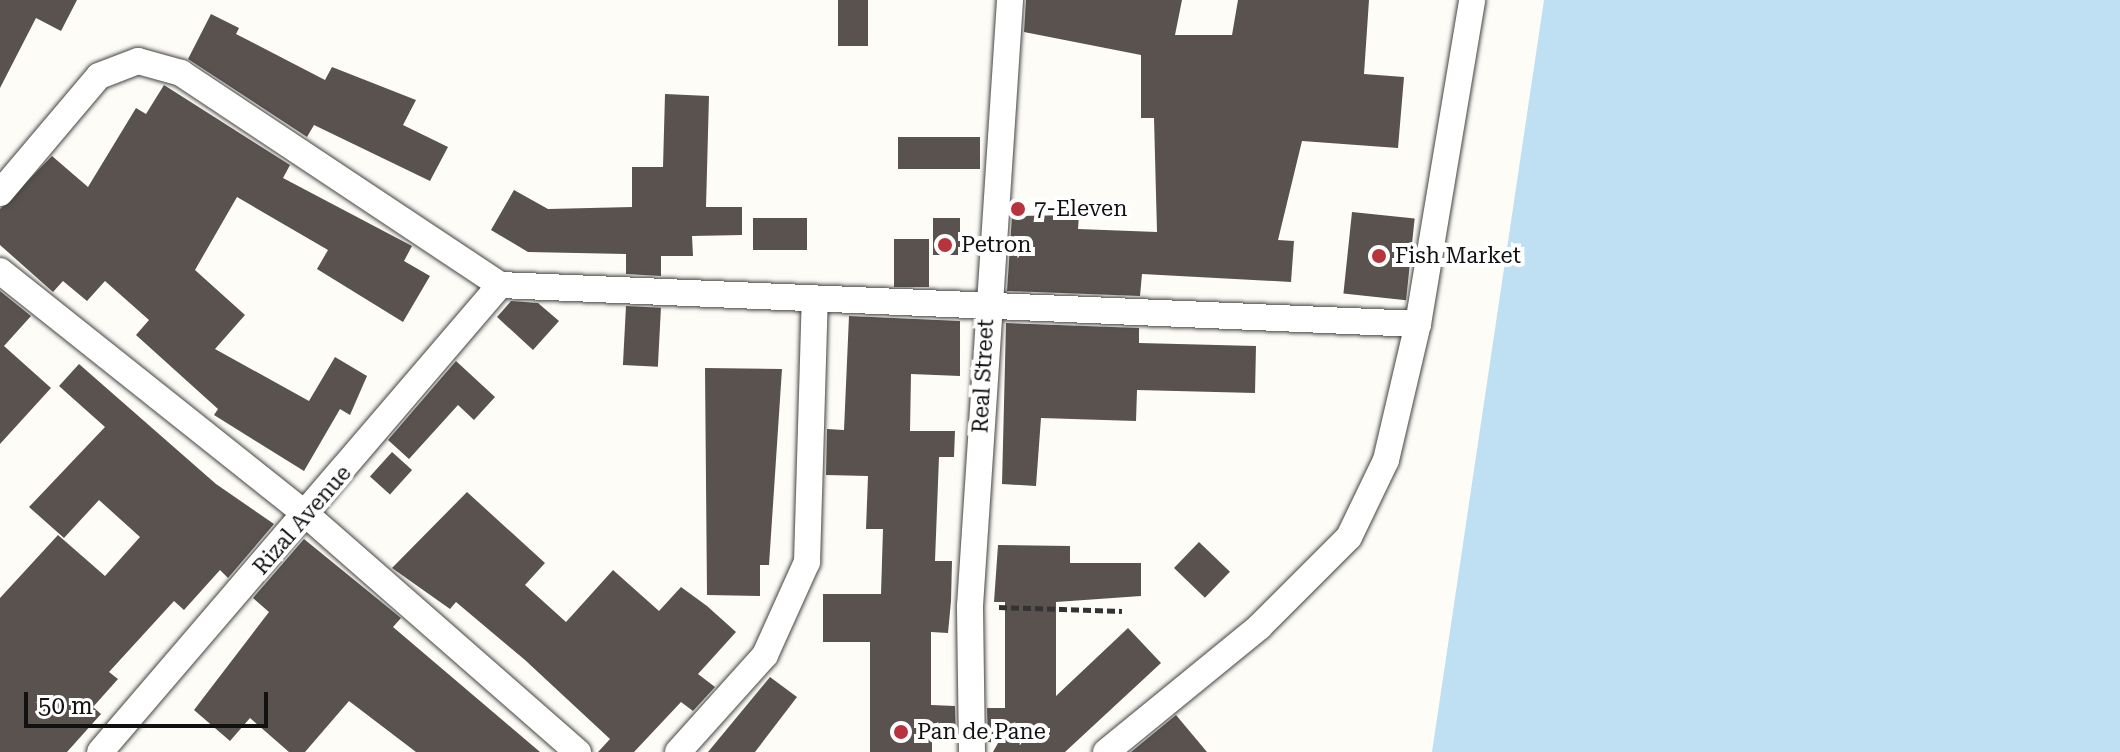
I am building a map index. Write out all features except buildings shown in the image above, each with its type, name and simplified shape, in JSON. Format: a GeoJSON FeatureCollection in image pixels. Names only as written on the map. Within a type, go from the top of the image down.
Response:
{"type":"FeatureCollection","features":[{"type":"Feature","properties":{"kind":"street","name":"Real Street"},"geometry":{"type":"LineString","coordinates":[[972,752],[970,606],[987,300],[1010,0]]}},
{"type":"Feature","properties":{"kind":"street"},"geometry":{"type":"LineString","coordinates":[[1106,752],[1259,627],[1349,537],[1386,460],[1418,324],[1472,0]]}},
{"type":"Feature","properties":{"kind":"street"},"geometry":{"type":"LineString","coordinates":[[0,193],[99,76],[138,61],[181,73],[500,285],[815,299],[987,300],[1418,324]]}},
{"type":"Feature","properties":{"kind":"street"},"geometry":{"type":"LineString","coordinates":[[0,271],[308,516],[578,752]]}},
{"type":"Feature","properties":{"kind":"street","name":"Rizal Avenue"},"geometry":{"type":"LineString","coordinates":[[100,752],[308,516],[500,285]]}},
{"type":"Feature","properties":{"kind":"street"},"geometry":{"type":"LineString","coordinates":[[678,752],[765,655],[807,562],[815,299]]}},
{"type":"Feature","properties":{"kind":"path"},"geometry":{"type":"LineString","coordinates":[[970,606],[1122,611]]}},
{"type":"Feature","properties":{"kind":"water"},"geometry":{"type":"Polygon","coordinates":[[[1544,0],[2120,0],[2120,752],[1432,752],[1544,0]]]}},
{"type":"Feature","properties":{"kind":"place","name":"7-Eleven"},"geometry":{"type":"Point","coordinates":[1018,209]}},
{"type":"Feature","properties":{"kind":"place","name":"Petron"},"geometry":{"type":"Point","coordinates":[945,245]}},
{"type":"Feature","properties":{"kind":"place","name":"Fish Market"},"geometry":{"type":"Point","coordinates":[1379,256]}},
{"type":"Feature","properties":{"kind":"place","name":"Pan de Pane"},"geometry":{"type":"Point","coordinates":[901,732]}}]}
